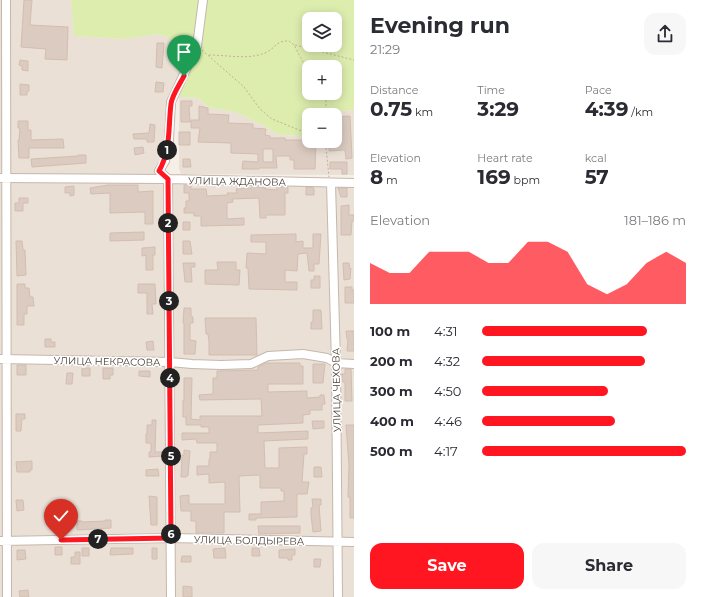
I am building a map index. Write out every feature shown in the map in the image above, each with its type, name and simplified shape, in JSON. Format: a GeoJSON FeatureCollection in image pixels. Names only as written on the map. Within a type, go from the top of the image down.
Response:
{"type":"FeatureCollection","features":[{"type":"Feature","properties":{"kind":"street"},"geometry":{"type":"LineString","coordinates":[[6,0],[3,178],[3,541],[7,597]]}},
{"type":"Feature","properties":{"kind":"street"},"geometry":{"type":"LineString","coordinates":[[171,597],[168,179],[159,171],[165,161],[169,140],[171,102],[197,46],[203,0]]}},
{"type":"Feature","properties":{"kind":"street","name":"УЛИЦА ЖДАНОВА"},"geometry":{"type":"LineString","coordinates":[[3,178],[168,179],[354,183]]}},
{"type":"Feature","properties":{"kind":"street","name":"УЛИЦА ЧЕХОВА"},"geometry":{"type":"LineString","coordinates":[[331,183],[336,363],[338,597]]}},
{"type":"Feature","properties":{"kind":"street","name":"УЛИЦА НЕКРАСОВА"},"geometry":{"type":"LineString","coordinates":[[3,359],[170,362],[213,365],[251,364],[268,356],[303,354],[327,358],[336,363],[354,364]]}},
{"type":"Feature","properties":{"kind":"street","name":"УЛИЦА БОЛДЫРЕВА"},"geometry":{"type":"LineString","coordinates":[[3,541],[171,538],[354,542]]}},
{"type":"Feature","properties":{"kind":"path"},"geometry":{"type":"LineString","coordinates":[[209,55],[245,57],[256,56],[267,52],[280,42],[289,41],[294,44],[354,60]]}},
{"type":"Feature","properties":{"kind":"path"},"geometry":{"type":"LineString","coordinates":[[294,44],[302,60]]}},
{"type":"Feature","properties":{"kind":"path"},"geometry":{"type":"LineString","coordinates":[[197,46],[244,87],[260,109],[272,119],[302,131]]}},
{"type":"Feature","properties":{"kind":"path"},"geometry":{"type":"LineString","coordinates":[[326,148],[331,183]]}},
{"type":"Feature","properties":{"kind":"shaded area"},"geometry":{"type":"Polygon","coordinates":[[[0,0],[71,0],[74,36],[125,39],[159,34],[192,48],[178,79],[163,173],[195,179],[354,180],[354,597],[0,597],[0,0]]]}},
{"type":"Feature","properties":{"kind":"shaded area"},"geometry":{"type":"Polygon","coordinates":[[[179,97],[199,98],[208,107],[235,112],[265,126],[277,134],[302,136],[302,148],[342,148],[342,111],[354,110],[354,175],[181,174],[179,168],[179,97]]]}},
{"type":"Feature","properties":{"kind":"green space"},"geometry":{"type":"Polygon","coordinates":[[[71,0],[201,0],[192,48],[159,34],[125,39],[74,36],[71,0]]]}},
{"type":"Feature","properties":{"kind":"green space"},"geometry":{"type":"Polygon","coordinates":[[[207,0],[354,0],[354,110],[342,111],[342,108],[302,108],[302,136],[277,134],[265,126],[235,112],[208,107],[199,98],[179,97],[198,53],[204,29],[207,0]]]}},
{"type":"Feature","properties":{"kind":"building"},"geometry":{"type":"Polygon","coordinates":[[[24,0],[32,0],[30,25],[68,27],[67,60],[45,59],[46,49],[21,47],[24,0]]]}},
{"type":"Feature","properties":{"kind":"building"},"geometry":{"type":"Polygon","coordinates":[[[157,43],[164,43],[162,68],[156,67],[157,43]]]}},
{"type":"Feature","properties":{"kind":"building"},"geometry":{"type":"Polygon","coordinates":[[[20,60],[28,61],[28,71],[22,70],[22,66],[19,65],[20,60]]]}},
{"type":"Feature","properties":{"kind":"building"},"geometry":{"type":"Polygon","coordinates":[[[156,82],[164,83],[163,92],[155,92],[156,82]]]}},
{"type":"Feature","properties":{"kind":"building"},"geometry":{"type":"Polygon","coordinates":[[[20,84],[29,85],[27,95],[20,95],[20,84]]]}},
{"type":"Feature","properties":{"kind":"building"},"geometry":{"type":"Polygon","coordinates":[[[181,101],[192,101],[192,106],[189,106],[190,122],[181,122],[181,101]]]}},
{"type":"Feature","properties":{"kind":"building"},"geometry":{"type":"Polygon","coordinates":[[[199,106],[208,108],[208,114],[229,115],[228,123],[253,124],[253,128],[266,129],[265,135],[270,136],[270,138],[302,140],[302,148],[316,148],[315,169],[294,169],[294,160],[290,160],[290,156],[276,156],[277,168],[242,169],[243,161],[258,162],[258,154],[231,153],[231,143],[198,142],[200,128],[191,128],[191,120],[199,120],[199,106]],[[263,149],[263,161],[273,162],[273,149],[263,149]]]}},
{"type":"Feature","properties":{"kind":"building"},"geometry":{"type":"Polygon","coordinates":[[[350,116],[352,158],[346,159],[345,150],[329,151],[329,148],[342,148],[342,117],[350,116]]]}},
{"type":"Feature","properties":{"kind":"building"},"geometry":{"type":"Polygon","coordinates":[[[18,121],[28,121],[28,130],[31,130],[31,140],[63,139],[64,148],[29,148],[29,158],[19,158],[18,140],[20,128],[18,128],[18,121]]]}},
{"type":"Feature","properties":{"kind":"building"},"geometry":{"type":"Polygon","coordinates":[[[150,124],[155,125],[154,142],[147,142],[147,139],[134,139],[133,134],[149,133],[150,124]]]}},
{"type":"Feature","properties":{"kind":"building"},"geometry":{"type":"Polygon","coordinates":[[[179,132],[190,132],[190,145],[179,145],[179,132]]]}},
{"type":"Feature","properties":{"kind":"building"},"geometry":{"type":"Polygon","coordinates":[[[143,147],[144,153],[135,155],[134,148],[143,147]]]}},
{"type":"Feature","properties":{"kind":"building"},"geometry":{"type":"Polygon","coordinates":[[[86,155],[86,163],[32,167],[31,159],[86,155]]]}},
{"type":"Feature","properties":{"kind":"building"},"geometry":{"type":"Polygon","coordinates":[[[183,159],[190,159],[191,167],[183,167],[183,159]]]}},
{"type":"Feature","properties":{"kind":"building"},"geometry":{"type":"Polygon","coordinates":[[[330,162],[347,162],[347,174],[342,174],[342,169],[330,169],[330,162]]]}},
{"type":"Feature","properties":{"kind":"building"},"geometry":{"type":"Polygon","coordinates":[[[108,185],[138,185],[138,192],[153,191],[153,224],[145,224],[145,212],[110,213],[110,193],[91,194],[90,188],[108,185]]]}},
{"type":"Feature","properties":{"kind":"building"},"geometry":{"type":"Polygon","coordinates":[[[184,185],[191,185],[191,189],[206,189],[207,196],[237,193],[236,189],[252,188],[252,186],[277,190],[277,187],[288,187],[288,193],[285,193],[285,215],[266,215],[266,218],[260,218],[259,198],[232,199],[233,202],[227,203],[227,219],[244,218],[244,225],[201,226],[201,216],[194,216],[194,213],[184,213],[186,201],[189,201],[189,193],[184,193],[184,185]]]}},
{"type":"Feature","properties":{"kind":"building"},"geometry":{"type":"Polygon","coordinates":[[[74,186],[74,195],[70,196],[70,193],[65,193],[65,187],[74,186]]]}},
{"type":"Feature","properties":{"kind":"building"},"geometry":{"type":"Polygon","coordinates":[[[306,187],[314,188],[314,195],[306,195],[306,187]]]}},
{"type":"Feature","properties":{"kind":"building"},"geometry":{"type":"Polygon","coordinates":[[[338,188],[347,188],[347,197],[341,197],[338,188]]]}},
{"type":"Feature","properties":{"kind":"building"},"geometry":{"type":"Polygon","coordinates":[[[19,198],[28,198],[28,203],[23,203],[23,211],[15,211],[15,203],[19,203],[19,198]]]}},
{"type":"Feature","properties":{"kind":"building"},"geometry":{"type":"Polygon","coordinates":[[[349,205],[349,215],[354,215],[351,235],[341,235],[341,206],[349,205]]]}},
{"type":"Feature","properties":{"kind":"building"},"geometry":{"type":"Polygon","coordinates":[[[183,222],[190,222],[190,230],[183,230],[183,222]]]}},
{"type":"Feature","properties":{"kind":"building"},"geometry":{"type":"Polygon","coordinates":[[[144,232],[144,240],[110,241],[110,233],[144,232]]]}},
{"type":"Feature","properties":{"kind":"building"},"geometry":{"type":"Polygon","coordinates":[[[296,234],[296,242],[303,241],[303,248],[313,248],[313,234],[321,234],[319,264],[314,264],[314,271],[309,271],[307,253],[298,254],[297,271],[285,270],[285,282],[297,282],[297,290],[249,289],[248,268],[246,268],[247,253],[266,254],[266,242],[251,242],[251,235],[296,234]]]}},
{"type":"Feature","properties":{"kind":"building"},"geometry":{"type":"Polygon","coordinates":[[[16,241],[22,241],[23,250],[25,250],[26,275],[17,276],[16,241]]]}},
{"type":"Feature","properties":{"kind":"building"},"geometry":{"type":"Polygon","coordinates":[[[183,241],[190,241],[192,254],[183,254],[183,241]]]}},
{"type":"Feature","properties":{"kind":"building"},"geometry":{"type":"Polygon","coordinates":[[[155,247],[155,255],[153,255],[153,270],[146,270],[146,255],[142,256],[142,248],[155,247]]]}},
{"type":"Feature","properties":{"kind":"building"},"geometry":{"type":"Polygon","coordinates":[[[217,262],[236,262],[236,270],[240,270],[239,285],[205,284],[205,270],[218,270],[217,262]]]}},
{"type":"Feature","properties":{"kind":"building"},"geometry":{"type":"Polygon","coordinates":[[[183,263],[195,263],[195,267],[191,267],[192,282],[185,282],[183,263]]]}},
{"type":"Feature","properties":{"kind":"building"},"geometry":{"type":"Polygon","coordinates":[[[343,263],[349,263],[350,269],[351,268],[350,279],[344,280],[343,263]]]}},
{"type":"Feature","properties":{"kind":"building"},"geometry":{"type":"Polygon","coordinates":[[[314,276],[320,276],[320,288],[311,288],[311,280],[314,280],[314,276]]]}},
{"type":"Feature","properties":{"kind":"building"},"geometry":{"type":"Polygon","coordinates":[[[17,284],[25,284],[25,288],[29,288],[30,297],[33,297],[34,306],[27,306],[27,314],[24,314],[24,325],[17,325],[17,284]]]}},
{"type":"Feature","properties":{"kind":"building"},"geometry":{"type":"Polygon","coordinates":[[[138,284],[155,284],[156,304],[152,304],[153,314],[147,314],[147,293],[138,293],[138,284]]]}},
{"type":"Feature","properties":{"kind":"building"},"geometry":{"type":"Polygon","coordinates":[[[345,287],[352,287],[352,290],[354,290],[354,303],[345,303],[345,287]]]}},
{"type":"Feature","properties":{"kind":"building"},"geometry":{"type":"Polygon","coordinates":[[[184,308],[191,308],[193,323],[190,323],[190,340],[196,341],[195,354],[184,354],[184,308]]]}},
{"type":"Feature","properties":{"kind":"building"},"geometry":{"type":"Polygon","coordinates":[[[313,310],[321,310],[322,329],[311,329],[311,322],[313,322],[313,310]]]}},
{"type":"Feature","properties":{"kind":"building"},"geometry":{"type":"Polygon","coordinates":[[[205,318],[256,318],[257,355],[209,355],[209,342],[208,334],[206,334],[205,318]]]}},
{"type":"Feature","properties":{"kind":"building"},"geometry":{"type":"Polygon","coordinates":[[[346,331],[354,331],[354,351],[347,351],[348,339],[346,331]]]}},
{"type":"Feature","properties":{"kind":"building"},"geometry":{"type":"Polygon","coordinates":[[[45,339],[51,339],[51,342],[55,342],[55,347],[45,347],[45,339]]]}},
{"type":"Feature","properties":{"kind":"building"},"geometry":{"type":"Polygon","coordinates":[[[153,341],[154,350],[147,350],[146,342],[153,341]]]}},
{"type":"Feature","properties":{"kind":"building"},"geometry":{"type":"Polygon","coordinates":[[[266,363],[300,363],[300,366],[303,366],[303,384],[268,384],[268,392],[307,391],[307,398],[320,397],[320,395],[324,395],[325,404],[322,404],[322,410],[310,410],[310,414],[303,415],[303,423],[258,425],[258,433],[308,431],[308,439],[264,441],[265,468],[279,468],[279,448],[307,447],[307,454],[304,454],[302,482],[309,482],[307,494],[297,494],[297,517],[256,518],[256,520],[249,520],[249,514],[261,514],[261,502],[284,501],[284,491],[281,491],[281,488],[260,488],[260,475],[239,476],[240,512],[224,512],[224,533],[196,533],[196,521],[191,521],[191,511],[181,511],[180,496],[189,495],[189,504],[225,504],[225,482],[209,483],[209,474],[197,475],[197,466],[209,466],[210,452],[217,452],[217,443],[197,443],[196,439],[182,440],[182,433],[209,433],[209,427],[201,427],[201,425],[186,425],[186,417],[183,417],[184,378],[192,378],[191,419],[200,420],[200,416],[262,416],[261,399],[200,400],[199,395],[213,394],[213,378],[217,378],[217,371],[258,370],[258,367],[266,363]]]}},
{"type":"Feature","properties":{"kind":"building"},"geometry":{"type":"Polygon","coordinates":[[[313,364],[325,364],[323,383],[313,383],[313,364]]]}},
{"type":"Feature","properties":{"kind":"building"},"geometry":{"type":"Polygon","coordinates":[[[17,365],[26,365],[26,375],[17,375],[17,365]]]}},
{"type":"Feature","properties":{"kind":"building"},"geometry":{"type":"Polygon","coordinates":[[[82,368],[90,368],[90,376],[82,376],[82,368]]]}},
{"type":"Feature","properties":{"kind":"building"},"geometry":{"type":"Polygon","coordinates":[[[103,368],[113,368],[113,375],[110,375],[110,379],[103,379],[103,368]]]}},
{"type":"Feature","properties":{"kind":"building"},"geometry":{"type":"Polygon","coordinates":[[[345,369],[351,369],[352,401],[345,401],[345,382],[342,382],[342,374],[345,374],[345,369]]]}},
{"type":"Feature","properties":{"kind":"building"},"geometry":{"type":"Polygon","coordinates":[[[139,371],[150,371],[150,377],[139,376],[139,371]]]}},
{"type":"Feature","properties":{"kind":"building"},"geometry":{"type":"Polygon","coordinates":[[[67,373],[73,373],[72,384],[66,384],[67,373]]]}},
{"type":"Feature","properties":{"kind":"building"},"geometry":{"type":"Polygon","coordinates":[[[16,414],[25,414],[25,419],[22,419],[21,431],[16,431],[16,414]]]}},
{"type":"Feature","properties":{"kind":"building"},"geometry":{"type":"Polygon","coordinates":[[[152,420],[156,420],[155,452],[164,452],[164,456],[149,457],[149,452],[151,452],[151,443],[146,443],[146,434],[147,425],[152,425],[152,420]]]}},
{"type":"Feature","properties":{"kind":"building"},"geometry":{"type":"Polygon","coordinates":[[[312,421],[324,421],[324,428],[313,429],[312,421]]]}},
{"type":"Feature","properties":{"kind":"building"},"geometry":{"type":"Polygon","coordinates":[[[346,425],[354,425],[354,518],[350,518],[350,497],[348,497],[349,465],[346,425]]]}},
{"type":"Feature","properties":{"kind":"building"},"geometry":{"type":"Polygon","coordinates":[[[184,450],[190,451],[188,476],[181,477],[182,455],[184,455],[184,450]]]}},
{"type":"Feature","properties":{"kind":"building"},"geometry":{"type":"Polygon","coordinates":[[[32,461],[32,470],[29,470],[30,472],[17,472],[16,462],[32,461]]]}},
{"type":"Feature","properties":{"kind":"building"},"geometry":{"type":"Polygon","coordinates":[[[314,467],[321,467],[322,477],[314,477],[314,467]]]}},
{"type":"Feature","properties":{"kind":"building"},"geometry":{"type":"Polygon","coordinates":[[[158,469],[159,476],[146,476],[146,470],[158,469]]]}},
{"type":"Feature","properties":{"kind":"building"},"geometry":{"type":"Polygon","coordinates":[[[149,496],[157,497],[157,525],[151,525],[149,496]]]}},
{"type":"Feature","properties":{"kind":"building"},"geometry":{"type":"Polygon","coordinates":[[[312,499],[321,499],[321,505],[319,505],[321,531],[313,532],[311,515],[311,508],[313,507],[312,499]]]}},
{"type":"Feature","properties":{"kind":"building"},"geometry":{"type":"Polygon","coordinates":[[[16,500],[23,500],[24,510],[17,511],[16,500]]]}},
{"type":"Feature","properties":{"kind":"building"},"geometry":{"type":"Polygon","coordinates":[[[111,520],[111,528],[77,530],[77,521],[111,520]]]}},
{"type":"Feature","properties":{"kind":"building"},"geometry":{"type":"Polygon","coordinates":[[[258,526],[300,526],[300,533],[259,534],[258,526]]]}},
{"type":"Feature","properties":{"kind":"building"},"geometry":{"type":"Polygon","coordinates":[[[55,547],[62,547],[62,555],[55,555],[55,547]]]}},
{"type":"Feature","properties":{"kind":"building"},"geometry":{"type":"Polygon","coordinates":[[[82,548],[89,548],[89,556],[82,556],[82,548]]]}},
{"type":"Feature","properties":{"kind":"building"},"geometry":{"type":"Polygon","coordinates":[[[111,548],[133,548],[133,554],[110,555],[111,548]]]}},
{"type":"Feature","properties":{"kind":"building"},"geometry":{"type":"Polygon","coordinates":[[[152,548],[157,548],[157,559],[152,559],[152,548]]]}},
{"type":"Feature","properties":{"kind":"building"},"geometry":{"type":"Polygon","coordinates":[[[225,548],[226,558],[214,558],[213,549],[225,548]]]}},
{"type":"Feature","properties":{"kind":"building"},"geometry":{"type":"Polygon","coordinates":[[[252,548],[259,548],[260,556],[252,556],[252,548]]]}},
{"type":"Feature","properties":{"kind":"building"},"geometry":{"type":"Polygon","coordinates":[[[295,549],[295,555],[292,555],[292,560],[288,560],[288,558],[279,558],[279,550],[295,549]]]}},
{"type":"Feature","properties":{"kind":"building"},"geometry":{"type":"Polygon","coordinates":[[[17,550],[25,550],[26,559],[17,560],[17,550]]]}},
{"type":"Feature","properties":{"kind":"building"},"geometry":{"type":"Polygon","coordinates":[[[75,552],[80,552],[80,564],[71,564],[71,557],[75,557],[75,552]]]}},
{"type":"Feature","properties":{"kind":"building"},"geometry":{"type":"Polygon","coordinates":[[[182,556],[191,556],[191,562],[181,562],[182,556]]]}},
{"type":"Feature","properties":{"kind":"building"},"geometry":{"type":"Polygon","coordinates":[[[314,559],[321,559],[320,567],[314,567],[314,559]]]}},
{"type":"Feature","properties":{"kind":"building"},"geometry":{"type":"Polygon","coordinates":[[[183,586],[192,587],[192,597],[183,597],[183,586]]]}},
{"type":"Feature","properties":{"kind":"building"},"geometry":{"type":"Polygon","coordinates":[[[28,590],[29,597],[20,597],[19,591],[28,590]]]}},
{"type":"Feature","properties":{"kind":"route"},"geometry":{"type":"LineString","coordinates":[[61,540],[171,538],[168,179],[159,171],[165,161],[169,140],[171,102],[184,76]]}}]}
